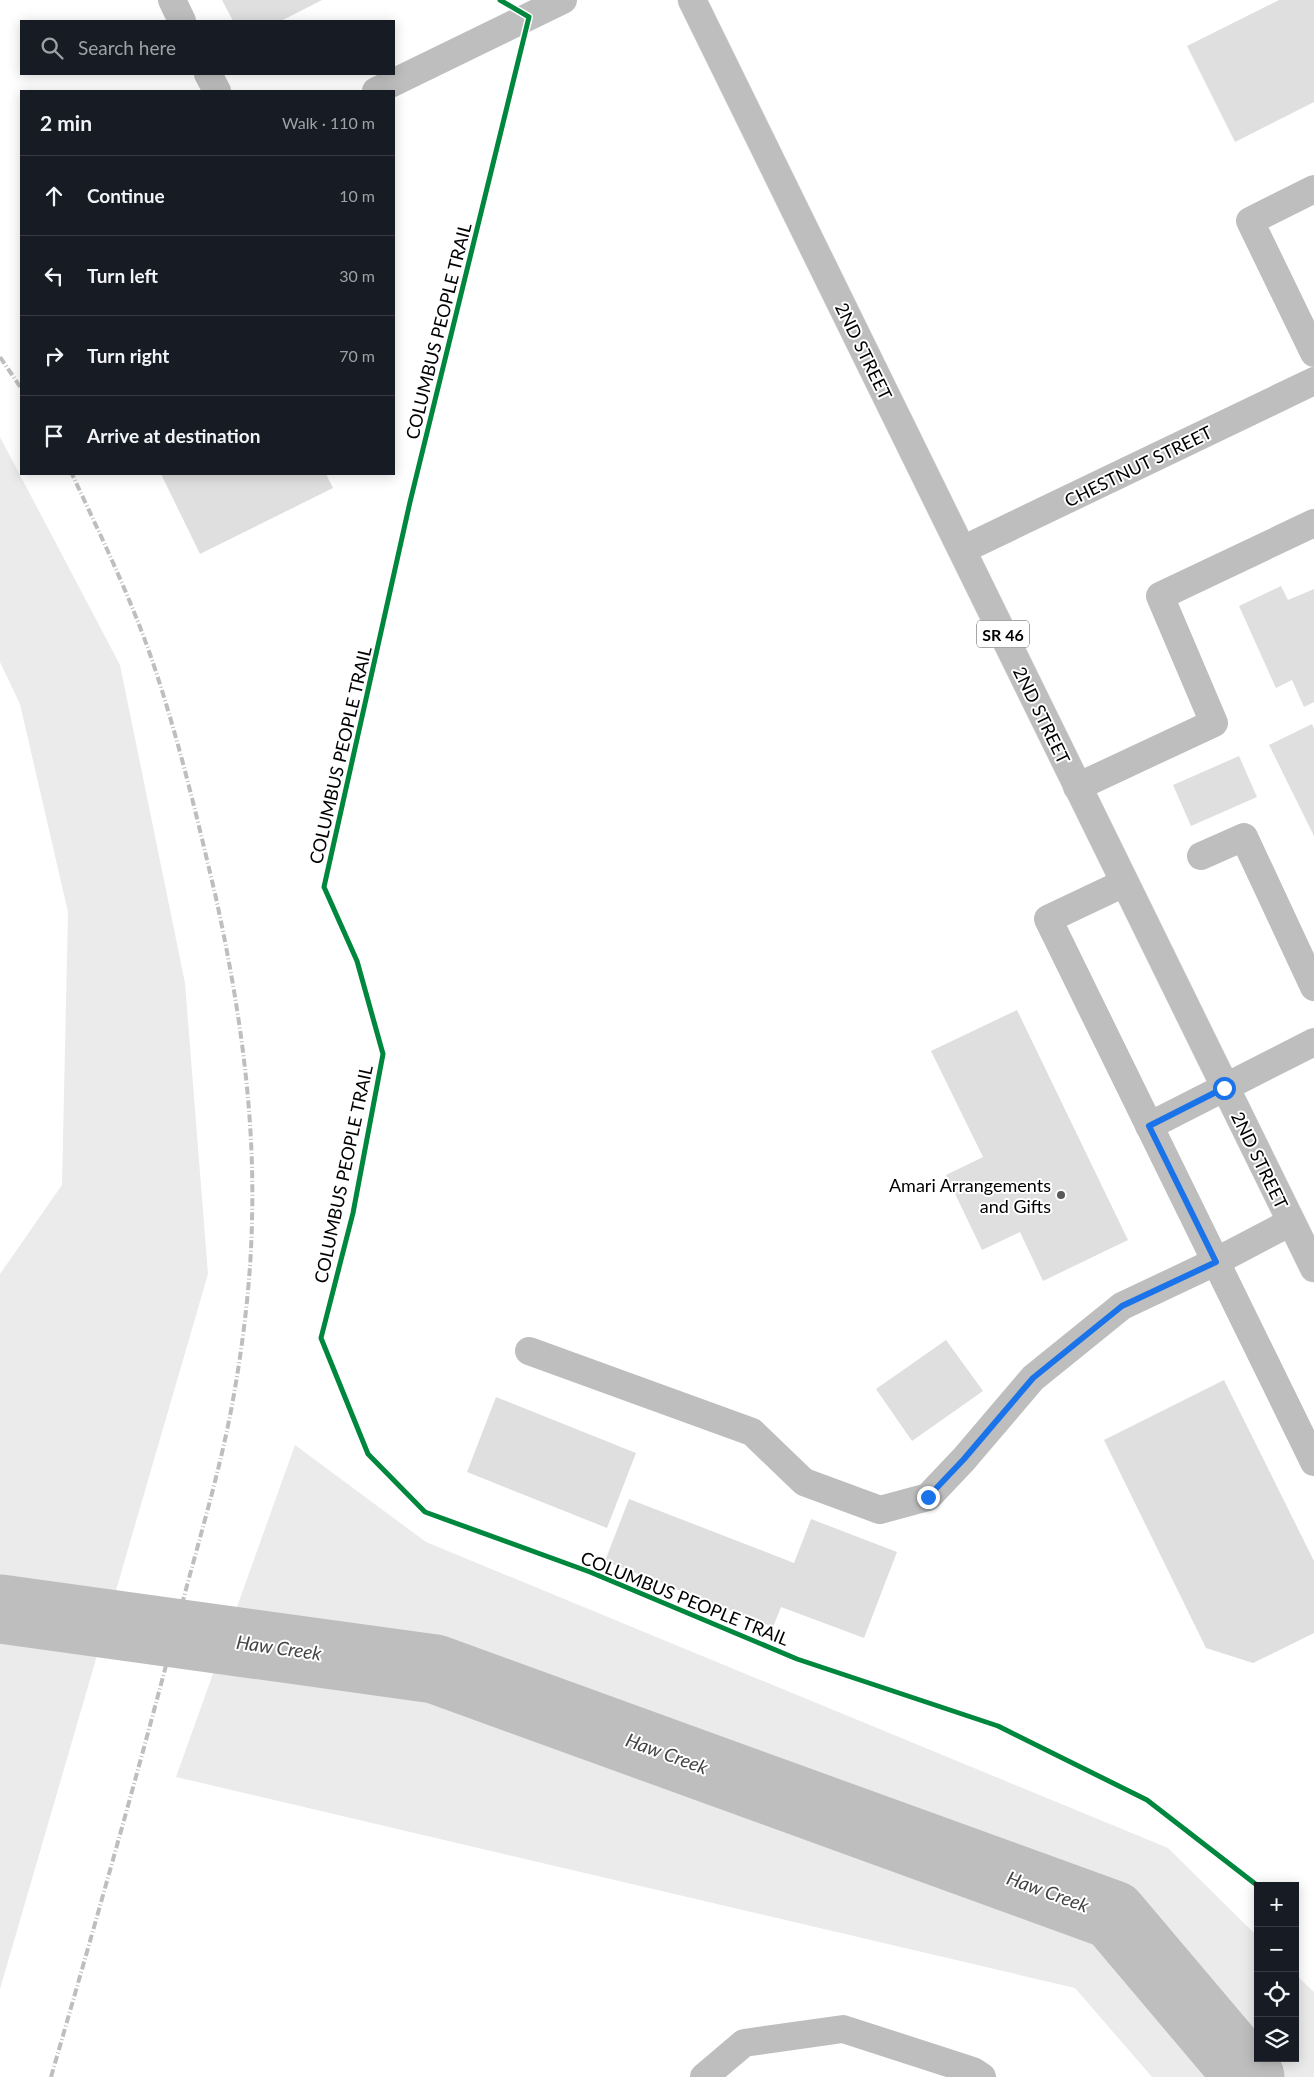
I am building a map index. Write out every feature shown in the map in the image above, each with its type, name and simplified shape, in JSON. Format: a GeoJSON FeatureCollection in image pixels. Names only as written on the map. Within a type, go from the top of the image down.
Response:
{"type":"FeatureCollection","features":[{"type":"Feature","properties":{"kind":"main road"},"geometry":{"type":"LineString","coordinates":[[172,0],[182,20]]}},
{"type":"Feature","properties":{"kind":"main road"},"geometry":{"type":"LineString","coordinates":[[378,90],[563,0]]}},
{"type":"Feature","properties":{"kind":"main road","name":"2ND STREET"},"geometry":{"type":"LineString","coordinates":[[692,0],[1224,1088],[1314,1268]]}},
{"type":"Feature","properties":{"kind":"main road"},"geometry":{"type":"LineString","coordinates":[[209,75],[216,90]]}},
{"type":"Feature","properties":{"kind":"main road"},"geometry":{"type":"LineString","coordinates":[[1314,188],[1250,221],[1314,353]]}},
{"type":"Feature","properties":{"kind":"main road","name":"CHESTNUT STREET"},"geometry":{"type":"LineString","coordinates":[[962,550],[1314,381]]}},
{"type":"Feature","properties":{"kind":"main road"},"geometry":{"type":"LineString","coordinates":[[1077,787],[1214,722],[1160,596],[1314,523]]}},
{"type":"Feature","properties":{"kind":"main road"},"geometry":{"type":"LineString","coordinates":[[1201,856],[1244,837],[1314,986]]}},
{"type":"Feature","properties":{"kind":"main road"},"geometry":{"type":"LineString","coordinates":[[1124,883],[1048,920],[1314,1462]]}},
{"type":"Feature","properties":{"kind":"main road"},"geometry":{"type":"LineString","coordinates":[[1149,1126],[1314,1042]]}},
{"type":"Feature","properties":{"kind":"main road"},"geometry":{"type":"LineString","coordinates":[[529,1351],[752,1432],[804,1482],[880,1510],[928,1497],[964,1459],[1033,1378],[1122,1306],[1216,1262],[1291,1222]]}},
{"type":"Feature","properties":{"kind":"main road"},"geometry":{"type":"LineString","coordinates":[[704,2077],[744,2043],[843,2029],[973,2071],[982,2077]]}},
{"type":"Feature","properties":{"kind":"shaded area"},"geometry":{"type":"Polygon","coordinates":[[[0,437],[120,665],[185,983],[208,1274],[0,1989],[0,1274],[62,1185],[68,912],[20,704],[0,662],[0,437]]]}},
{"type":"Feature","properties":{"kind":"shaded area"},"geometry":{"type":"Polygon","coordinates":[[[295,1445],[426,1542],[1168,1848],[1254,1933],[1254,2062],[1299,2062],[1299,1978],[1314,1992],[1314,2077],[1152,2077],[1075,1988],[176,1777],[295,1445]]]}},
{"type":"Feature","properties":{"kind":"building"},"geometry":{"type":"Polygon","coordinates":[[[222,0],[322,0],[283,20],[232,20],[222,0]]]}},
{"type":"Feature","properties":{"kind":"building"},"geometry":{"type":"Polygon","coordinates":[[[1279,0],[1314,0],[1314,102],[1235,142],[1187,46],[1279,0]]]}},
{"type":"Feature","properties":{"kind":"building"},"geometry":{"type":"Polygon","coordinates":[[[161,475],[326,475],[333,488],[200,554],[161,475]]]}},
{"type":"Feature","properties":{"kind":"building"},"geometry":{"type":"Polygon","coordinates":[[[1281,586],[1288,600],[1314,589],[1314,702],[1304,707],[1292,680],[1276,688],[1239,606],[1281,586]]]}},
{"type":"Feature","properties":{"kind":"building"},"geometry":{"type":"Polygon","coordinates":[[[1312,724],[1314,729],[1314,836],[1269,745],[1312,724]]]}},
{"type":"Feature","properties":{"kind":"building"},"geometry":{"type":"Polygon","coordinates":[[[1239,756],[1257,797],[1191,826],[1173,785],[1239,756]]]}},
{"type":"Feature","properties":{"kind":"building"},"geometry":{"type":"Polygon","coordinates":[[[1017,1010],[1128,1240],[1043,1281],[1020,1232],[982,1250],[946,1175],[983,1157],[931,1051],[1017,1010]]]}},
{"type":"Feature","properties":{"kind":"building"},"geometry":{"type":"Polygon","coordinates":[[[946,1340],[983,1391],[912,1441],[876,1389],[946,1340]]]}},
{"type":"Feature","properties":{"kind":"building"},"geometry":{"type":"Polygon","coordinates":[[[1224,1380],[1314,1561],[1314,1633],[1253,1663],[1206,1648],[1104,1440],[1224,1380]]]}},
{"type":"Feature","properties":{"kind":"building"},"geometry":{"type":"Polygon","coordinates":[[[496,1397],[636,1453],[607,1528],[467,1472],[496,1397]]]}},
{"type":"Feature","properties":{"kind":"building"},"geometry":{"type":"Polygon","coordinates":[[[629,1499],[794,1563],[811,1519],[897,1552],[864,1638],[781,1607],[773,1627],[605,1561],[629,1499]]]}},
{"type":"Feature","properties":{"kind":"waterway","name":"Haw Creek"},"geometry":{"type":"LineString","coordinates":[[0,1609],[435,1669],[1113,1915],[1250,2077]]}},
{"type":"Feature","properties":{"kind":"railway"},"geometry":{"type":"LineString","coordinates":[[0,357],[20,387]]}},
{"type":"Feature","properties":{"kind":"railway"},"geometry":{"type":"LineString","coordinates":[[51,2077],[132,1792],[229,1422],[244,1329],[249,1285],[252,1220],[251,1139],[244,1058],[232,978],[202,837],[151,657],[124,587],[72,475]]}},
{"type":"Feature","properties":{"kind":"cycle path","name":"COLUMBUS PEOPLE TRAIL"},"geometry":{"type":"LineString","coordinates":[[500,0],[529,17],[410,502],[324,887],[357,961],[383,1054],[353,1213],[321,1338],[368,1454],[425,1512],[590,1572],[797,1659],[998,1726],[1147,1800],[1254,1883]]}},
{"type":"Feature","properties":{"kind":"place","name":"Amari Arrangements and Gifts"},"geometry":{"type":"Point","coordinates":[1061,1195]}},
{"type":"Feature","properties":{"kind":"route"},"geometry":{"type":"LineString","coordinates":[[928,1497],[964,1459],[1033,1378],[1122,1306],[1216,1262],[1149,1126],[1224,1088]]}}]}
